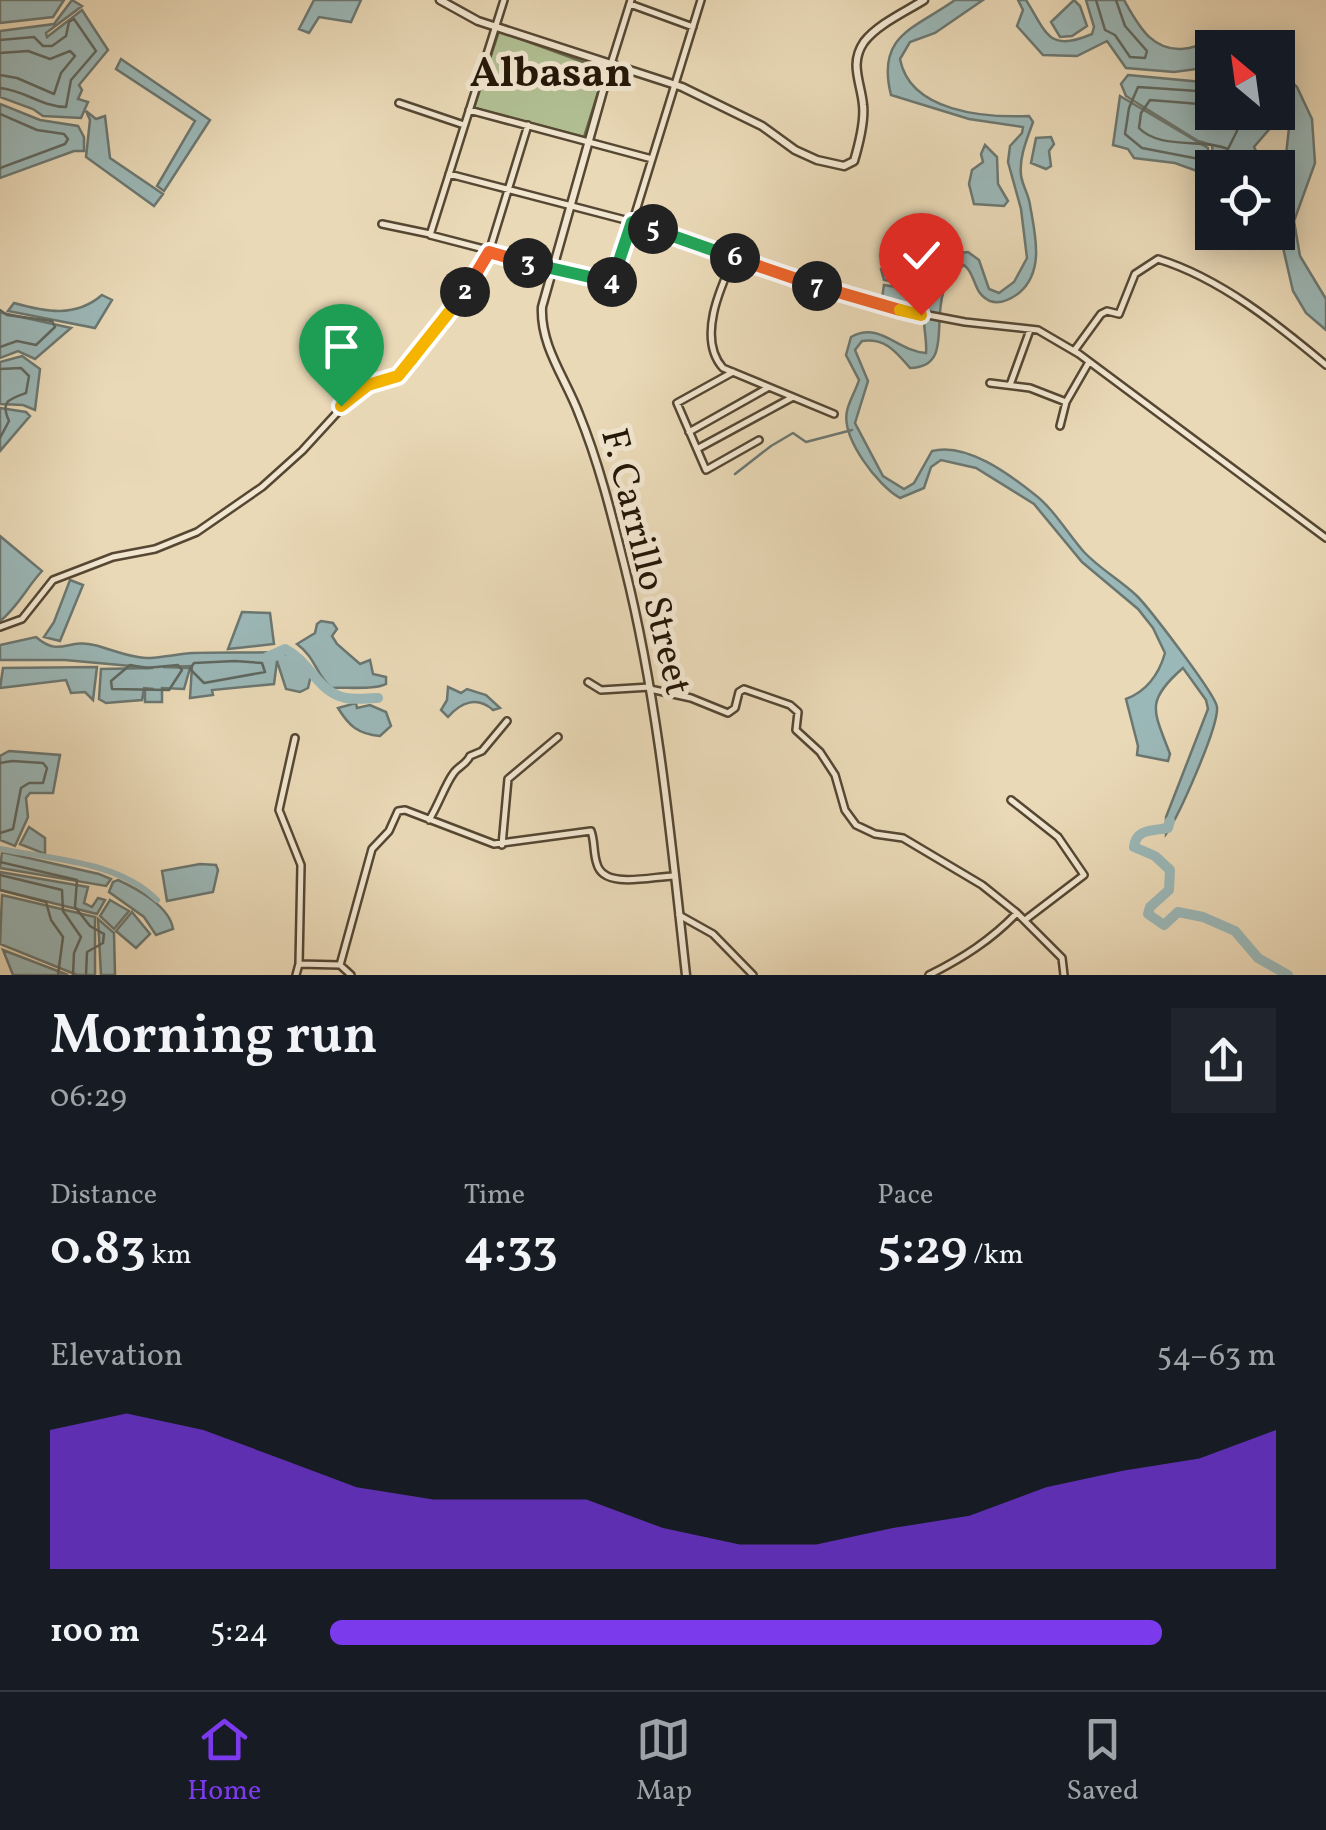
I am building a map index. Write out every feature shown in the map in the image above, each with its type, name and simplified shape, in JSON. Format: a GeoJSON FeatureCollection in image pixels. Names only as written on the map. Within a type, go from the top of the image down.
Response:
{"type":"FeatureCollection","features":[{"type":"Feature","properties":{"kind":"street"},"geometry":{"type":"LineString","coordinates":[[440,0],[496,26],[674,85],[762,126],[806,155],[844,166],[854,160],[862,124],[856,65],[863,44],[924,0]]}},
{"type":"Feature","properties":{"kind":"street"},"geometry":{"type":"LineString","coordinates":[[430,234],[504,0]]}},
{"type":"Feature","properties":{"kind":"street"},"geometry":{"type":"LineString","coordinates":[[382,224],[552,270],[613,282],[700,0]]}},
{"type":"Feature","properties":{"kind":"street"},"geometry":{"type":"LineString","coordinates":[[630,2],[693,27]]}},
{"type":"Feature","properties":{"kind":"street","name":"F. Carrillo Street"},"geometry":{"type":"LineString","coordinates":[[630,2],[542,307],[543,330],[579,414],[610,510],[650,688],[686,975]]}},
{"type":"Feature","properties":{"kind":"street"},"geometry":{"type":"LineString","coordinates":[[399,103],[464,125]]}},
{"type":"Feature","properties":{"kind":"street"},"geometry":{"type":"LineString","coordinates":[[469,110],[652,159]]}},
{"type":"Feature","properties":{"kind":"street"},"geometry":{"type":"LineString","coordinates":[[0,627],[22,619],[53,580],[113,557],[186,538],[262,487],[357,392],[398,376],[474,282],[489,252],[528,125]]}},
{"type":"Feature","properties":{"kind":"street"},"geometry":{"type":"LineString","coordinates":[[449,174],[632,222],[886,308],[1038,330],[1090,362],[1325,536]]}},
{"type":"Feature","properties":{"kind":"street"},"geometry":{"type":"LineString","coordinates":[[734,258],[718,296],[711,335],[717,362],[768,388],[834,414]]}},
{"type":"Feature","properties":{"kind":"street"},"geometry":{"type":"LineString","coordinates":[[1074,351],[1101,314],[1119,314],[1135,274],[1158,259],[1180,266],[1278,325],[1326,366]]}},
{"type":"Feature","properties":{"kind":"street"},"geometry":{"type":"LineString","coordinates":[[1010,385],[1030,330]]}},
{"type":"Feature","properties":{"kind":"street"},"geometry":{"type":"LineString","coordinates":[[1060,426],[1066,402],[1090,362]]}},
{"type":"Feature","properties":{"kind":"street"},"geometry":{"type":"LineString","coordinates":[[733,372],[678,404],[706,470],[759,440]]}},
{"type":"Feature","properties":{"kind":"street"},"geometry":{"type":"LineString","coordinates":[[990,384],[1030,388],[1066,402]]}},
{"type":"Feature","properties":{"kind":"street"},"geometry":{"type":"LineString","coordinates":[[689,432],[768,388]]}},
{"type":"Feature","properties":{"kind":"street"},"geometry":{"type":"LineString","coordinates":[[697,450],[793,397]]}},
{"type":"Feature","properties":{"kind":"street"},"geometry":{"type":"LineString","coordinates":[[588,682],[601,690],[650,688],[728,713],[735,708],[739,692],[744,689],[790,705],[798,712],[796,730],[820,752],[835,775],[844,810],[856,825],[876,834],[903,838],[982,885],[1018,913],[1062,958],[1064,975]]}},
{"type":"Feature","properties":{"kind":"street"},"geometry":{"type":"LineString","coordinates":[[429,820],[453,772],[482,751],[507,720]]}},
{"type":"Feature","properties":{"kind":"street"},"geometry":{"type":"LineString","coordinates":[[502,844],[508,779],[558,737]]}},
{"type":"Feature","properties":{"kind":"street"},"geometry":{"type":"LineString","coordinates":[[295,738],[279,810],[301,864],[296,975]]}},
{"type":"Feature","properties":{"kind":"street"},"geometry":{"type":"LineString","coordinates":[[1011,800],[1058,837],[1084,875],[1025,920]]}},
{"type":"Feature","properties":{"kind":"street"},"geometry":{"type":"LineString","coordinates":[[340,965],[372,849],[388,831],[398,811],[405,810],[494,844],[591,831],[597,867],[604,876],[616,880],[674,876]]}},
{"type":"Feature","properties":{"kind":"street"},"geometry":{"type":"LineString","coordinates":[[929,975],[963,958],[1018,913]]}},
{"type":"Feature","properties":{"kind":"street"},"geometry":{"type":"LineString","coordinates":[[680,915],[714,934],[753,975]]}},
{"type":"Feature","properties":{"kind":"street"},"geometry":{"type":"LineString","coordinates":[[299,964],[340,965],[351,975]]}},
{"type":"Feature","properties":{"kind":"green space"},"geometry":{"type":"Polygon","coordinates":[[[499,31],[605,70],[584,137],[474,108],[499,31]]]}},
{"type":"Feature","properties":{"kind":"water"},"geometry":{"type":"Polygon","coordinates":[[[0,0],[64,0],[53,17],[0,23],[0,0]]]}},
{"type":"Feature","properties":{"kind":"water"},"geometry":{"type":"Polygon","coordinates":[[[72,0],[82,6],[46,33],[47,37],[82,10],[108,50],[79,85],[82,90],[78,99],[88,102],[81,118],[43,116],[0,97],[0,31],[54,24],[72,0]]]}},
{"type":"Feature","properties":{"kind":"water"},"geometry":{"type":"Polygon","coordinates":[[[314,0],[361,0],[351,22],[319,17],[309,33],[299,29],[314,0]]]}},
{"type":"Feature","properties":{"kind":"water"},"geometry":{"type":"Polygon","coordinates":[[[955,0],[983,0],[935,33],[910,42],[900,59],[918,91],[934,101],[971,113],[1029,116],[1033,122],[1021,168],[1034,228],[1035,263],[1027,284],[1002,302],[984,298],[964,265],[950,278],[943,293],[938,343],[926,364],[910,368],[884,344],[862,341],[855,350],[868,381],[855,423],[883,476],[904,489],[914,483],[932,451],[945,449],[973,455],[1012,478],[1048,506],[1090,558],[1137,596],[1167,633],[1217,707],[1197,771],[1166,834],[1166,817],[1208,709],[1183,668],[1162,690],[1156,708],[1170,754],[1168,761],[1137,755],[1126,699],[1151,681],[1165,653],[1138,609],[1082,562],[1034,504],[976,468],[941,460],[931,467],[924,488],[900,498],[872,472],[850,434],[847,411],[859,380],[846,355],[851,337],[871,332],[926,353],[924,316],[934,297],[937,272],[960,253],[968,252],[979,260],[989,289],[999,293],[1014,282],[1027,258],[1021,209],[1008,162],[1010,146],[1023,127],[969,119],[891,95],[888,75],[894,46],[913,27],[955,0]]]}},
{"type":"Feature","properties":{"kind":"water"},"geometry":{"type":"Polygon","coordinates":[[[1018,0],[1026,0],[1050,36],[1066,41],[1092,34],[1094,27],[1086,0],[1124,0],[1156,42],[1176,49],[1195,47],[1195,69],[1174,72],[1126,68],[1107,41],[1077,56],[1043,55],[1017,26],[1023,10],[1018,0]]]}},
{"type":"Feature","properties":{"kind":"water"},"geometry":{"type":"Polygon","coordinates":[[[1074,0],[1087,26],[1072,36],[1060,37],[1051,22],[1074,0]]]}},
{"type":"Feature","properties":{"kind":"water"},"geometry":{"type":"Polygon","coordinates":[[[121,59],[210,120],[164,191],[157,186],[195,121],[116,69],[121,59]]]}},
{"type":"Feature","properties":{"kind":"water"},"geometry":{"type":"Polygon","coordinates":[[[1128,75],[1195,81],[1195,130],[1269,130],[1256,150],[1212,150],[1212,145],[1198,141],[1126,96],[1121,84],[1128,75]]]}},
{"type":"Feature","properties":{"kind":"water"},"geometry":{"type":"Polygon","coordinates":[[[1295,85],[1312,119],[1315,163],[1295,218],[1295,150],[1287,150],[1289,130],[1295,130],[1295,85]]]}},
{"type":"Feature","properties":{"kind":"water"},"geometry":{"type":"Polygon","coordinates":[[[1120,96],[1208,150],[1195,150],[1195,170],[1175,163],[1134,158],[1128,149],[1113,145],[1120,96]]]}},
{"type":"Feature","properties":{"kind":"water"},"geometry":{"type":"Polygon","coordinates":[[[0,104],[40,120],[78,126],[84,137],[84,151],[74,151],[0,178],[0,104]]]}},
{"type":"Feature","properties":{"kind":"water"},"geometry":{"type":"Polygon","coordinates":[[[86,111],[96,119],[105,116],[110,158],[163,194],[154,206],[86,157],[90,120],[86,111]]]}},
{"type":"Feature","properties":{"kind":"water"},"geometry":{"type":"Polygon","coordinates":[[[1051,137],[1051,166],[1046,169],[1031,163],[1036,138],[1051,137]]]}},
{"type":"Feature","properties":{"kind":"water"},"geometry":{"type":"Polygon","coordinates":[[[985,145],[997,157],[998,184],[1008,201],[1004,206],[974,204],[969,184],[972,170],[983,162],[985,145]]]}},
{"type":"Feature","properties":{"kind":"water"},"geometry":{"type":"Polygon","coordinates":[[[1295,227],[1300,256],[1326,299],[1326,330],[1306,313],[1293,291],[1284,250],[1295,250],[1295,227]]]}},
{"type":"Feature","properties":{"kind":"water"},"geometry":{"type":"Polygon","coordinates":[[[909,228],[947,244],[952,251],[933,265],[913,257],[890,257],[886,244],[909,228]]]}},
{"type":"Feature","properties":{"kind":"water"},"geometry":{"type":"Polygon","coordinates":[[[904,262],[930,269],[923,287],[884,280],[881,269],[904,262]]]}},
{"type":"Feature","properties":{"kind":"water"},"geometry":{"type":"Polygon","coordinates":[[[884,285],[920,291],[915,306],[882,298],[884,285]]]}},
{"type":"Feature","properties":{"kind":"water"},"geometry":{"type":"Polygon","coordinates":[[[102,295],[112,300],[95,328],[8,311],[14,303],[71,310],[102,295]]]}},
{"type":"Feature","properties":{"kind":"water"},"geometry":{"type":"Polygon","coordinates":[[[0,312],[71,328],[35,359],[18,351],[0,358],[0,312]]]}},
{"type":"Feature","properties":{"kind":"water"},"geometry":{"type":"Polygon","coordinates":[[[22,356],[40,369],[35,410],[0,404],[0,362],[22,356]]]}},
{"type":"Feature","properties":{"kind":"water"},"geometry":{"type":"Polygon","coordinates":[[[0,408],[30,416],[0,451],[0,408]]]}},
{"type":"Feature","properties":{"kind":"water"},"geometry":{"type":"Polygon","coordinates":[[[0,536],[42,571],[0,621],[0,536]]]}},
{"type":"Feature","properties":{"kind":"water"},"geometry":{"type":"Polygon","coordinates":[[[70,580],[83,585],[60,641],[44,637],[54,622],[70,580]]]}},
{"type":"Feature","properties":{"kind":"water"},"geometry":{"type":"Polygon","coordinates":[[[242,612],[270,613],[274,644],[228,649],[242,612]]]}},
{"type":"Feature","properties":{"kind":"water"},"geometry":{"type":"Polygon","coordinates":[[[321,621],[333,623],[337,629],[332,636],[337,644],[360,664],[370,660],[373,674],[386,677],[386,684],[331,688],[297,644],[315,633],[321,621]]]}},
{"type":"Feature","properties":{"kind":"water"},"geometry":{"type":"Polygon","coordinates":[[[36,637],[52,646],[85,644],[146,658],[279,652],[292,656],[312,671],[308,688],[300,692],[286,689],[277,661],[274,684],[212,690],[213,695],[190,698],[192,666],[163,667],[190,668],[184,689],[162,688],[162,702],[145,702],[145,689],[154,689],[144,688],[142,700],[106,703],[99,699],[101,669],[153,668],[65,660],[0,660],[0,645],[36,637]]]}},
{"type":"Feature","properties":{"kind":"water"},"geometry":{"type":"Polygon","coordinates":[[[97,667],[93,700],[85,692],[71,693],[66,680],[0,688],[3,668],[97,667]]]}},
{"type":"Feature","properties":{"kind":"water"},"geometry":{"type":"Polygon","coordinates":[[[448,687],[461,693],[467,689],[486,695],[500,708],[493,710],[481,703],[469,703],[448,717],[441,710],[448,687]]]}},
{"type":"Feature","properties":{"kind":"water"},"geometry":{"type":"Polygon","coordinates":[[[356,703],[357,708],[370,705],[386,712],[391,726],[380,736],[355,728],[338,708],[356,703]]]}},
{"type":"Feature","properties":{"kind":"water"},"geometry":{"type":"Polygon","coordinates":[[[9,751],[60,755],[53,793],[30,793],[26,798],[28,817],[15,846],[0,840],[0,756],[9,751]]]}},
{"type":"Feature","properties":{"kind":"water"},"geometry":{"type":"Polygon","coordinates":[[[29,827],[45,838],[45,854],[20,844],[29,827]]]}},
{"type":"Feature","properties":{"kind":"water"},"geometry":{"type":"Polygon","coordinates":[[[2,852],[111,879],[106,886],[0,868],[2,852]]]}},
{"type":"Feature","properties":{"kind":"water"},"geometry":{"type":"Polygon","coordinates":[[[216,865],[213,892],[167,901],[162,871],[216,865]]]}},
{"type":"Feature","properties":{"kind":"water"},"geometry":{"type":"Polygon","coordinates":[[[0,872],[88,887],[84,903],[92,907],[98,898],[105,900],[97,914],[0,890],[0,872]]]}},
{"type":"Feature","properties":{"kind":"water"},"geometry":{"type":"Polygon","coordinates":[[[118,880],[160,906],[173,929],[156,935],[144,917],[109,892],[118,880]]]}},
{"type":"Feature","properties":{"kind":"water"},"geometry":{"type":"Polygon","coordinates":[[[2,895],[95,917],[95,975],[77,975],[0,944],[2,895]]]}},
{"type":"Feature","properties":{"kind":"water"},"geometry":{"type":"Polygon","coordinates":[[[110,900],[129,911],[114,929],[100,916],[110,900]]]}},
{"type":"Feature","properties":{"kind":"water"},"geometry":{"type":"Polygon","coordinates":[[[132,912],[150,934],[136,948],[116,931],[132,912]]]}},
{"type":"Feature","properties":{"kind":"water"},"geometry":{"type":"Polygon","coordinates":[[[98,919],[114,933],[115,975],[101,975],[98,919]]]}},
{"type":"Feature","properties":{"kind":"water"},"geometry":{"type":"Polygon","coordinates":[[[3,950],[68,975],[13,975],[3,950]]]}},
{"type":"Feature","properties":{"kind":"waterway"},"geometry":{"type":"LineString","coordinates":[[735,474],[793,433],[806,442],[852,430]]}},
{"type":"Feature","properties":{"kind":"waterway"},"geometry":{"type":"LineString","coordinates":[[267,657],[285,649],[336,695],[378,698]]}},
{"type":"Feature","properties":{"kind":"waterway"},"geometry":{"type":"LineString","coordinates":[[1170,821],[1168,828],[1146,832],[1135,841],[1134,847],[1155,856],[1170,870],[1169,890],[1150,907],[1148,914],[1164,925],[1178,912],[1203,917],[1235,931],[1258,958],[1288,975]]}},
{"type":"Feature","properties":{"kind":"waterway"},"geometry":{"type":"LineString","coordinates":[[0,849],[104,869],[141,887],[157,900]]}},
{"type":"Feature","properties":{"kind":"district","name":"Albasan"},"geometry":{"type":"Point","coordinates":[551,75]}},
{"type":"Feature","properties":{"kind":"route"},"geometry":{"type":"LineString","coordinates":[[341,406],[368,385],[398,376],[474,282],[489,252],[613,282],[632,222],[786,276],[921,315]]}}]}
